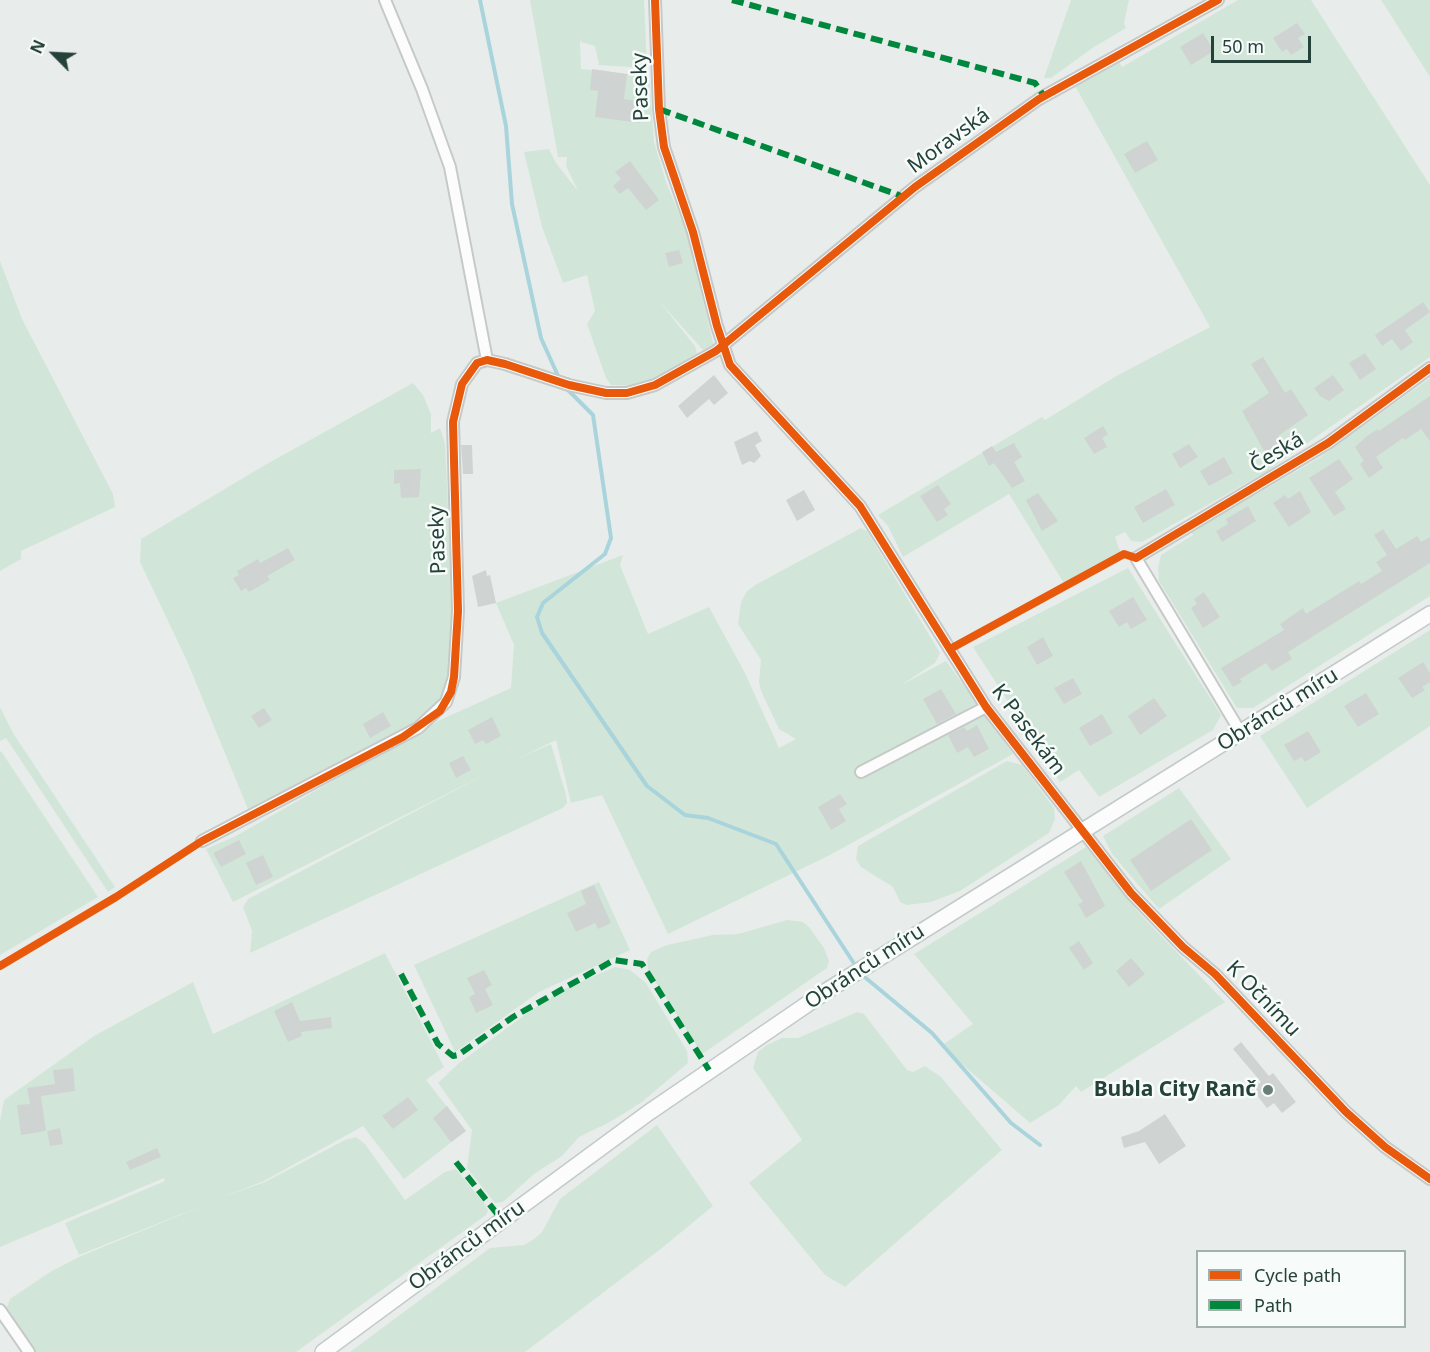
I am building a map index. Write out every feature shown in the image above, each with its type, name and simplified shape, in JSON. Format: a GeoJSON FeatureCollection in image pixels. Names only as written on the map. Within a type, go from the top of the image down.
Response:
{"type":"FeatureCollection","features":[{"type":"Feature","properties":{"kind":"main road","name":"Obránců míru"},"geometry":{"type":"LineString","coordinates":[[323,1352],[648,1113],[734,1053],[890,950],[1430,614]]}},
{"type":"Feature","properties":{"kind":"street"},"geometry":{"type":"LineString","coordinates":[[385,0],[422,89],[450,167],[487,360],[568,385],[606,393],[639,391],[706,357],[723,344]]}},
{"type":"Feature","properties":{"kind":"street","name":"Paseky"},"geometry":{"type":"LineString","coordinates":[[655,0],[658,109],[664,147],[693,232],[730,365],[860,506],[950,649]]}},
{"type":"Feature","properties":{"kind":"street","name":"Moravská"},"geometry":{"type":"LineString","coordinates":[[723,344],[957,156],[1073,78],[1218,0]]}},
{"type":"Feature","properties":{"kind":"street","name":"Paseky"},"geometry":{"type":"LineString","coordinates":[[202,841],[418,728],[440,711],[446,702],[454,676],[458,611],[453,422],[458,394],[464,379],[477,363],[487,360]]}},
{"type":"Feature","properties":{"kind":"street","name":"Česká"},"geometry":{"type":"LineString","coordinates":[[1241,733],[1136,558],[1328,442],[1430,368]]}},
{"type":"Feature","properties":{"kind":"street","name":"K Pasekám"},"geometry":{"type":"LineString","coordinates":[[950,649],[986,707],[1081,831]]}},
{"type":"Feature","properties":{"kind":"street","name":"K Pasekám"},"geometry":{"type":"LineString","coordinates":[[861,772],[986,707]]}},
{"type":"Feature","properties":{"kind":"street","name":"K Očnímu"},"geometry":{"type":"LineString","coordinates":[[1081,831],[1154,918],[1215,974],[1340,1106],[1385,1147],[1430,1179]]}},
{"type":"Feature","properties":{"kind":"street"},"geometry":{"type":"LineString","coordinates":[[0,1310],[29,1352]]}},
{"type":"Feature","properties":{"kind":"green space"},"geometry":{"type":"Polygon","coordinates":[[[530,0],[644,0],[647,68],[599,65],[595,46],[581,42],[580,38],[581,69],[649,76],[654,142],[666,182],[688,236],[714,347],[703,350],[659,301],[695,346],[697,354],[673,370],[637,386],[611,385],[606,378],[587,324],[595,311],[587,275],[563,283],[542,227],[524,152],[549,149],[556,163],[578,191],[566,166],[567,157],[558,157],[530,0]]]}},
{"type":"Feature","properties":{"kind":"green space"},"geometry":{"type":"Polygon","coordinates":[[[1071,0],[1129,0],[1124,23],[1126,28],[1094,47],[1051,78],[1044,78],[1071,0]]]}},
{"type":"Feature","properties":{"kind":"green space"},"geometry":{"type":"Polygon","coordinates":[[[1238,0],[1311,0],[1430,185],[1430,357],[1266,472],[1142,542],[1131,541],[1125,532],[1115,537],[1121,553],[1065,585],[1009,494],[903,557],[888,526],[878,515],[1042,417],[1045,420],[1118,375],[1210,327],[1074,84],[1119,62],[1122,67],[1238,0]]]}},
{"type":"Feature","properties":{"kind":"green space"},"geometry":{"type":"Polygon","coordinates":[[[1381,0],[1430,0],[1430,77],[1381,0]]]}},
{"type":"Feature","properties":{"kind":"green space"},"geometry":{"type":"Polygon","coordinates":[[[0,261],[22,319],[113,494],[115,507],[21,551],[21,559],[0,571],[0,261]]]}},
{"type":"Feature","properties":{"kind":"green space"},"geometry":{"type":"Polygon","coordinates":[[[1430,378],[1430,596],[1253,708],[1237,708],[1159,581],[1158,568],[1161,555],[1193,535],[1191,532],[1319,458],[1430,378]]]}},
{"type":"Feature","properties":{"kind":"green space"},"geometry":{"type":"Polygon","coordinates":[[[413,383],[423,395],[431,414],[431,433],[440,428],[445,444],[453,616],[449,674],[443,693],[436,705],[421,720],[250,814],[187,661],[140,562],[141,539],[265,465],[413,383]]]}},
{"type":"Feature","properties":{"kind":"green space"},"geometry":{"type":"Polygon","coordinates":[[[861,528],[867,531],[940,653],[935,663],[901,685],[946,661],[977,703],[929,731],[982,711],[1013,754],[830,855],[668,934],[602,795],[571,803],[556,740],[517,759],[551,744],[566,795],[567,803],[563,808],[250,953],[252,931],[243,907],[248,899],[490,772],[233,902],[206,849],[236,836],[438,721],[511,688],[514,645],[496,603],[623,555],[620,565],[648,634],[709,607],[745,673],[779,748],[796,739],[779,729],[761,691],[759,682],[761,660],[738,624],[741,602],[747,591],[757,584],[861,528]]]}},
{"type":"Feature","properties":{"kind":"green space"},"geometry":{"type":"Polygon","coordinates":[[[1128,568],[1221,715],[1213,730],[1099,797],[1079,770],[1060,782],[973,647],[1128,568]]]}},
{"type":"Feature","properties":{"kind":"green space"},"geometry":{"type":"Polygon","coordinates":[[[1430,630],[1430,726],[1307,808],[1260,736],[1430,630]]]}},
{"type":"Feature","properties":{"kind":"green space"},"geometry":{"type":"Polygon","coordinates":[[[0,707],[13,733],[115,887],[108,892],[6,738],[0,741],[0,707]]]}},
{"type":"Feature","properties":{"kind":"green space"},"geometry":{"type":"Polygon","coordinates":[[[0,752],[98,897],[0,955],[0,752]]]}},
{"type":"Feature","properties":{"kind":"green space"},"geometry":{"type":"Polygon","coordinates":[[[1007,761],[1022,765],[1054,808],[1055,819],[1049,833],[960,891],[931,902],[907,905],[900,902],[893,887],[861,867],[856,859],[858,846],[1007,761]]]}},
{"type":"Feature","properties":{"kind":"green space"},"geometry":{"type":"Polygon","coordinates":[[[1179,788],[1231,859],[1159,909],[1112,854],[1103,836],[1179,788]]]}},
{"type":"Feature","properties":{"kind":"green space"},"geometry":{"type":"Polygon","coordinates":[[[1086,847],[1141,915],[1225,1002],[1081,1092],[1076,1086],[1059,1105],[1030,1123],[941,1046],[973,1024],[914,954],[1086,847]]]}},
{"type":"Feature","properties":{"kind":"green space"},"geometry":{"type":"Polygon","coordinates":[[[599,882],[630,950],[539,992],[455,1052],[414,965],[599,882]]]}},
{"type":"Feature","properties":{"kind":"green space"},"geometry":{"type":"Polygon","coordinates":[[[787,920],[803,922],[809,927],[824,948],[829,961],[827,968],[702,1054],[648,970],[647,959],[651,952],[667,945],[713,935],[738,934],[787,920]]]}},
{"type":"Feature","properties":{"kind":"green space"},"geometry":{"type":"Polygon","coordinates":[[[385,953],[444,1067],[426,1080],[466,1131],[404,1179],[363,1126],[264,1181],[220,1198],[265,1182],[345,1140],[356,1137],[365,1144],[405,1200],[445,1172],[456,1169],[484,1203],[488,1211],[486,1215],[296,1352],[35,1352],[6,1310],[10,1299],[50,1272],[81,1256],[217,1200],[79,1255],[65,1223],[165,1181],[164,1178],[0,1247],[0,1121],[4,1100],[94,1036],[193,982],[213,1034],[385,953]]]}},
{"type":"Feature","properties":{"kind":"green space"},"geometry":{"type":"Polygon","coordinates":[[[615,967],[630,970],[646,983],[687,1051],[688,1063],[642,1102],[610,1122],[579,1137],[562,1156],[534,1174],[503,1202],[495,1203],[467,1168],[472,1130],[438,1083],[459,1063],[533,1009],[562,990],[615,967]]]}},
{"type":"Feature","properties":{"kind":"green space"},"geometry":{"type":"Polygon","coordinates":[[[857,1012],[864,1014],[907,1070],[913,1072],[925,1066],[941,1077],[1002,1150],[845,1287],[825,1275],[749,1183],[802,1140],[753,1068],[758,1052],[767,1045],[782,1038],[798,1038],[857,1012]]]}},
{"type":"Feature","properties":{"kind":"green space"},"geometry":{"type":"Polygon","coordinates":[[[657,1125],[713,1206],[662,1248],[525,1352],[350,1352],[490,1248],[524,1245],[534,1239],[542,1232],[560,1199],[657,1125]]]}},
{"type":"Feature","properties":{"kind":"building"},"geometry":{"type":"Polygon","coordinates":[[[1297,23],[1305,34],[1298,38],[1304,47],[1291,55],[1287,49],[1282,52],[1273,38],[1297,23]]]}},
{"type":"Feature","properties":{"kind":"building"},"geometry":{"type":"Polygon","coordinates":[[[1203,33],[1214,51],[1191,65],[1180,47],[1203,33]]]}},
{"type":"Feature","properties":{"kind":"building"},"geometry":{"type":"Polygon","coordinates":[[[592,69],[627,74],[624,99],[637,101],[636,107],[642,107],[640,123],[595,117],[598,91],[590,90],[592,69]]]}},
{"type":"Feature","properties":{"kind":"building"},"geometry":{"type":"Polygon","coordinates":[[[1147,141],[1158,160],[1135,173],[1124,154],[1147,141]]]}},
{"type":"Feature","properties":{"kind":"building"},"geometry":{"type":"Polygon","coordinates":[[[630,161],[659,200],[646,210],[628,188],[620,194],[613,186],[621,179],[615,172],[630,161]]]}},
{"type":"Feature","properties":{"kind":"building"},"geometry":{"type":"Polygon","coordinates":[[[679,250],[683,263],[669,267],[665,253],[679,250]]]}},
{"type":"Feature","properties":{"kind":"building"},"geometry":{"type":"Polygon","coordinates":[[[1423,302],[1430,312],[1405,330],[1413,342],[1401,351],[1392,339],[1382,346],[1375,335],[1423,302]]]}},
{"type":"Feature","properties":{"kind":"building"},"geometry":{"type":"Polygon","coordinates":[[[1365,353],[1376,369],[1360,380],[1349,363],[1365,353]]]}},
{"type":"Feature","properties":{"kind":"building"},"geometry":{"type":"Polygon","coordinates":[[[1263,357],[1285,393],[1291,389],[1308,415],[1278,436],[1282,441],[1265,453],[1242,411],[1269,393],[1251,364],[1263,357]]]}},
{"type":"Feature","properties":{"kind":"building"},"geometry":{"type":"Polygon","coordinates":[[[714,375],[728,393],[714,405],[709,399],[687,418],[678,406],[714,375]]]}},
{"type":"Feature","properties":{"kind":"building"},"geometry":{"type":"Polygon","coordinates":[[[1333,375],[1344,390],[1329,401],[1320,396],[1314,388],[1333,375]]]}},
{"type":"Feature","properties":{"kind":"building"},"geometry":{"type":"Polygon","coordinates":[[[1430,396],[1430,441],[1421,429],[1405,440],[1403,438],[1376,457],[1383,468],[1369,478],[1360,464],[1364,461],[1355,447],[1367,436],[1378,429],[1379,431],[1430,396]]]}},
{"type":"Feature","properties":{"kind":"building"},"geometry":{"type":"Polygon","coordinates":[[[1103,426],[1108,434],[1102,438],[1107,447],[1094,454],[1084,438],[1103,426]]]}},
{"type":"Feature","properties":{"kind":"building"},"geometry":{"type":"Polygon","coordinates":[[[757,431],[762,441],[755,445],[761,456],[754,463],[750,461],[742,465],[734,442],[757,431]]]}},
{"type":"Feature","properties":{"kind":"building"},"geometry":{"type":"Polygon","coordinates":[[[1014,443],[1022,457],[1014,462],[1025,481],[1012,488],[994,463],[989,466],[982,452],[992,446],[996,452],[1014,443]]]}},
{"type":"Feature","properties":{"kind":"building"},"geometry":{"type":"Polygon","coordinates":[[[1189,444],[1198,457],[1180,468],[1172,454],[1189,444]]]}},
{"type":"Feature","properties":{"kind":"building"},"geometry":{"type":"Polygon","coordinates":[[[461,445],[472,445],[473,474],[463,474],[461,445]]]}},
{"type":"Feature","properties":{"kind":"building"},"geometry":{"type":"Polygon","coordinates":[[[1224,457],[1233,473],[1209,486],[1200,471],[1224,457]]]}},
{"type":"Feature","properties":{"kind":"building"},"geometry":{"type":"Polygon","coordinates":[[[1339,459],[1353,479],[1335,492],[1346,509],[1334,516],[1309,478],[1339,459]]]}},
{"type":"Feature","properties":{"kind":"building"},"geometry":{"type":"Polygon","coordinates":[[[421,469],[419,497],[401,498],[400,483],[394,484],[394,470],[421,469]]]}},
{"type":"Feature","properties":{"kind":"building"},"geometry":{"type":"Polygon","coordinates":[[[938,485],[951,504],[944,509],[948,515],[937,522],[920,496],[938,485]]]}},
{"type":"Feature","properties":{"kind":"building"},"geometry":{"type":"Polygon","coordinates":[[[1166,489],[1175,505],[1143,523],[1134,507],[1166,489]]]}},
{"type":"Feature","properties":{"kind":"building"},"geometry":{"type":"Polygon","coordinates":[[[804,490],[815,510],[797,521],[786,500],[804,490]]]}},
{"type":"Feature","properties":{"kind":"building"},"geometry":{"type":"Polygon","coordinates":[[[1300,491],[1311,512],[1289,527],[1273,503],[1285,495],[1288,499],[1300,491]]]}},
{"type":"Feature","properties":{"kind":"building"},"geometry":{"type":"Polygon","coordinates":[[[1038,493],[1058,521],[1042,531],[1026,500],[1038,493]]]}},
{"type":"Feature","properties":{"kind":"building"},"geometry":{"type":"Polygon","coordinates":[[[1248,506],[1256,521],[1222,542],[1216,531],[1228,524],[1226,519],[1248,506]]]}},
{"type":"Feature","properties":{"kind":"building"},"geometry":{"type":"Polygon","coordinates":[[[1383,529],[1396,549],[1417,536],[1421,542],[1430,537],[1430,563],[1288,652],[1292,659],[1272,671],[1266,663],[1240,679],[1242,682],[1233,687],[1221,668],[1284,630],[1280,624],[1303,608],[1306,614],[1359,581],[1361,584],[1382,571],[1376,562],[1387,555],[1374,535],[1383,529]]]}},
{"type":"Feature","properties":{"kind":"building"},"geometry":{"type":"Polygon","coordinates":[[[288,548],[295,560],[267,576],[270,580],[249,592],[246,588],[241,591],[233,578],[239,575],[237,571],[258,559],[260,563],[288,548]]]}},
{"type":"Feature","properties":{"kind":"building"},"geometry":{"type":"Polygon","coordinates":[[[486,570],[487,576],[490,575],[496,603],[478,607],[472,576],[486,570]]]}},
{"type":"Feature","properties":{"kind":"building"},"geometry":{"type":"Polygon","coordinates":[[[1204,592],[1220,617],[1203,628],[1191,608],[1197,604],[1194,599],[1204,592]]]}},
{"type":"Feature","properties":{"kind":"building"},"geometry":{"type":"Polygon","coordinates":[[[1133,597],[1147,620],[1131,629],[1127,622],[1119,627],[1109,611],[1133,597]]]}},
{"type":"Feature","properties":{"kind":"building"},"geometry":{"type":"Polygon","coordinates":[[[1043,637],[1053,656],[1037,665],[1027,647],[1043,637]]]}},
{"type":"Feature","properties":{"kind":"building"},"geometry":{"type":"Polygon","coordinates":[[[1423,662],[1430,673],[1430,682],[1422,687],[1425,690],[1412,698],[1398,678],[1423,662]]]}},
{"type":"Feature","properties":{"kind":"building"},"geometry":{"type":"Polygon","coordinates":[[[1073,678],[1082,694],[1064,704],[1054,688],[1073,678]]]}},
{"type":"Feature","properties":{"kind":"building"},"geometry":{"type":"Polygon","coordinates":[[[941,689],[956,714],[937,724],[923,699],[941,689]]]}},
{"type":"Feature","properties":{"kind":"building"},"geometry":{"type":"Polygon","coordinates":[[[1366,693],[1379,714],[1358,727],[1344,706],[1366,693]]]}},
{"type":"Feature","properties":{"kind":"building"},"geometry":{"type":"Polygon","coordinates":[[[1154,698],[1167,716],[1140,735],[1128,716],[1154,698]]]}},
{"type":"Feature","properties":{"kind":"building"},"geometry":{"type":"Polygon","coordinates":[[[264,708],[272,720],[259,728],[251,716],[264,708]]]}},
{"type":"Feature","properties":{"kind":"building"},"geometry":{"type":"Polygon","coordinates":[[[383,712],[391,726],[370,738],[363,724],[383,712]]]}},
{"type":"Feature","properties":{"kind":"building"},"geometry":{"type":"Polygon","coordinates":[[[1102,714],[1113,733],[1090,746],[1079,728],[1102,714]]]}},
{"type":"Feature","properties":{"kind":"building"},"geometry":{"type":"Polygon","coordinates":[[[492,717],[501,736],[486,744],[483,740],[475,744],[468,730],[492,717]]]}},
{"type":"Feature","properties":{"kind":"building"},"geometry":{"type":"Polygon","coordinates":[[[977,725],[989,749],[974,757],[968,747],[957,753],[948,735],[964,727],[967,731],[977,725]]]}},
{"type":"Feature","properties":{"kind":"building"},"geometry":{"type":"Polygon","coordinates":[[[1308,731],[1321,752],[1305,762],[1302,757],[1294,761],[1284,745],[1308,731]]]}},
{"type":"Feature","properties":{"kind":"building"},"geometry":{"type":"Polygon","coordinates":[[[463,756],[471,770],[456,778],[449,763],[463,756]]]}},
{"type":"Feature","properties":{"kind":"building"},"geometry":{"type":"Polygon","coordinates":[[[840,794],[847,804],[839,809],[846,821],[831,830],[818,807],[840,794]]]}},
{"type":"Feature","properties":{"kind":"building"},"geometry":{"type":"Polygon","coordinates":[[[1191,819],[1212,850],[1151,891],[1130,860],[1191,819]]]}},
{"type":"Feature","properties":{"kind":"building"},"geometry":{"type":"Polygon","coordinates":[[[239,840],[246,854],[221,867],[213,853],[239,840]]]}},
{"type":"Feature","properties":{"kind":"building"},"geometry":{"type":"Polygon","coordinates":[[[263,855],[273,877],[256,885],[246,863],[263,855]]]}},
{"type":"Feature","properties":{"kind":"building"},"geometry":{"type":"Polygon","coordinates":[[[1081,861],[1105,906],[1086,918],[1078,904],[1083,902],[1064,872],[1081,861]]]}},
{"type":"Feature","properties":{"kind":"building"},"geometry":{"type":"Polygon","coordinates":[[[594,885],[611,923],[598,929],[595,923],[576,932],[567,913],[586,904],[581,891],[594,885]]]}},
{"type":"Feature","properties":{"kind":"building"},"geometry":{"type":"Polygon","coordinates":[[[1079,941],[1093,963],[1084,970],[1069,948],[1079,941]]]}},
{"type":"Feature","properties":{"kind":"building"},"geometry":{"type":"Polygon","coordinates":[[[1131,958],[1145,974],[1129,987],[1116,971],[1131,958]]]}},
{"type":"Feature","properties":{"kind":"building"},"geometry":{"type":"Polygon","coordinates":[[[484,970],[492,985],[485,989],[493,1005],[476,1013],[469,997],[475,994],[467,978],[484,970]]]}},
{"type":"Feature","properties":{"kind":"building"},"geometry":{"type":"Polygon","coordinates":[[[292,1002],[300,1021],[331,1017],[332,1028],[301,1032],[302,1036],[288,1042],[274,1011],[292,1002]]]}},
{"type":"Feature","properties":{"kind":"building"},"geometry":{"type":"Polygon","coordinates":[[[1241,1042],[1269,1076],[1273,1073],[1296,1102],[1282,1113],[1274,1103],[1267,1108],[1252,1089],[1261,1082],[1233,1049],[1241,1042]]]}},
{"type":"Feature","properties":{"kind":"building"},"geometry":{"type":"Polygon","coordinates":[[[73,1068],[75,1091],[41,1096],[46,1131],[21,1135],[17,1105],[30,1104],[27,1088],[55,1084],[53,1070],[73,1068]]]}},
{"type":"Feature","properties":{"kind":"building"},"geometry":{"type":"Polygon","coordinates":[[[408,1097],[418,1110],[393,1129],[382,1116],[408,1097]]]}},
{"type":"Feature","properties":{"kind":"building"},"geometry":{"type":"Polygon","coordinates":[[[447,1106],[466,1131],[451,1142],[433,1118],[447,1106]]]}},
{"type":"Feature","properties":{"kind":"building"},"geometry":{"type":"Polygon","coordinates":[[[1165,1114],[1186,1146],[1159,1164],[1145,1142],[1124,1148],[1121,1137],[1139,1131],[1165,1114]]]}},
{"type":"Feature","properties":{"kind":"building"},"geometry":{"type":"Polygon","coordinates":[[[60,1128],[63,1144],[50,1146],[47,1131],[60,1128]]]}},
{"type":"Feature","properties":{"kind":"building"},"geometry":{"type":"Polygon","coordinates":[[[157,1148],[161,1157],[130,1170],[126,1162],[157,1148]]]}},
{"type":"Feature","properties":{"kind":"waterway"},"geometry":{"type":"LineString","coordinates":[[480,0],[506,126],[512,204],[541,338],[559,378]]}},
{"type":"Feature","properties":{"kind":"waterway"},"geometry":{"type":"LineString","coordinates":[[565,387],[593,415],[611,538],[605,554],[543,603],[537,617],[542,633],[647,786],[685,815],[708,818],[776,844],[857,968]]}},
{"type":"Feature","properties":{"kind":"waterway"},"geometry":{"type":"LineString","coordinates":[[861,974],[932,1033],[1011,1123],[1040,1145]]}},
{"type":"Feature","properties":{"kind":"marked path"},"geometry":{"type":"LineString","coordinates":[[732,0],[1035,83],[1044,96]]}},
{"type":"Feature","properties":{"kind":"marked path"},"geometry":{"type":"LineString","coordinates":[[659,109],[904,197]]}},
{"type":"Feature","properties":{"kind":"marked path"},"geometry":{"type":"LineString","coordinates":[[401,974],[438,1044],[453,1056],[458,1055],[513,1017],[614,960],[642,964],[709,1070]]}},
{"type":"Feature","properties":{"kind":"marked path"},"geometry":{"type":"LineString","coordinates":[[456,1162],[502,1220]]}},
{"type":"Feature","properties":{"kind":"cycle path"},"geometry":{"type":"LineString","coordinates":[[655,0],[659,109],[664,147],[693,232],[717,326],[730,365],[860,506],[986,707],[1131,893],[1183,947],[1215,974],[1346,1112],[1385,1147],[1430,1179]]}},
{"type":"Feature","properties":{"kind":"cycle path"},"geometry":{"type":"LineString","coordinates":[[0,966],[116,897],[202,841],[403,737],[440,711],[451,692],[454,677],[458,611],[453,422],[462,384],[477,363],[487,360],[505,364],[569,385],[606,393],[627,393],[655,385],[716,351],[915,187],[1039,99],[1218,0]]}},
{"type":"Feature","properties":{"kind":"cycle path"},"geometry":{"type":"LineString","coordinates":[[950,649],[1124,554],[1136,558],[1328,443],[1430,368]]}},
{"type":"Feature","properties":{"kind":"place","name":"Bubla City Ranč"},"geometry":{"type":"Point","coordinates":[1268,1090]}}]}
